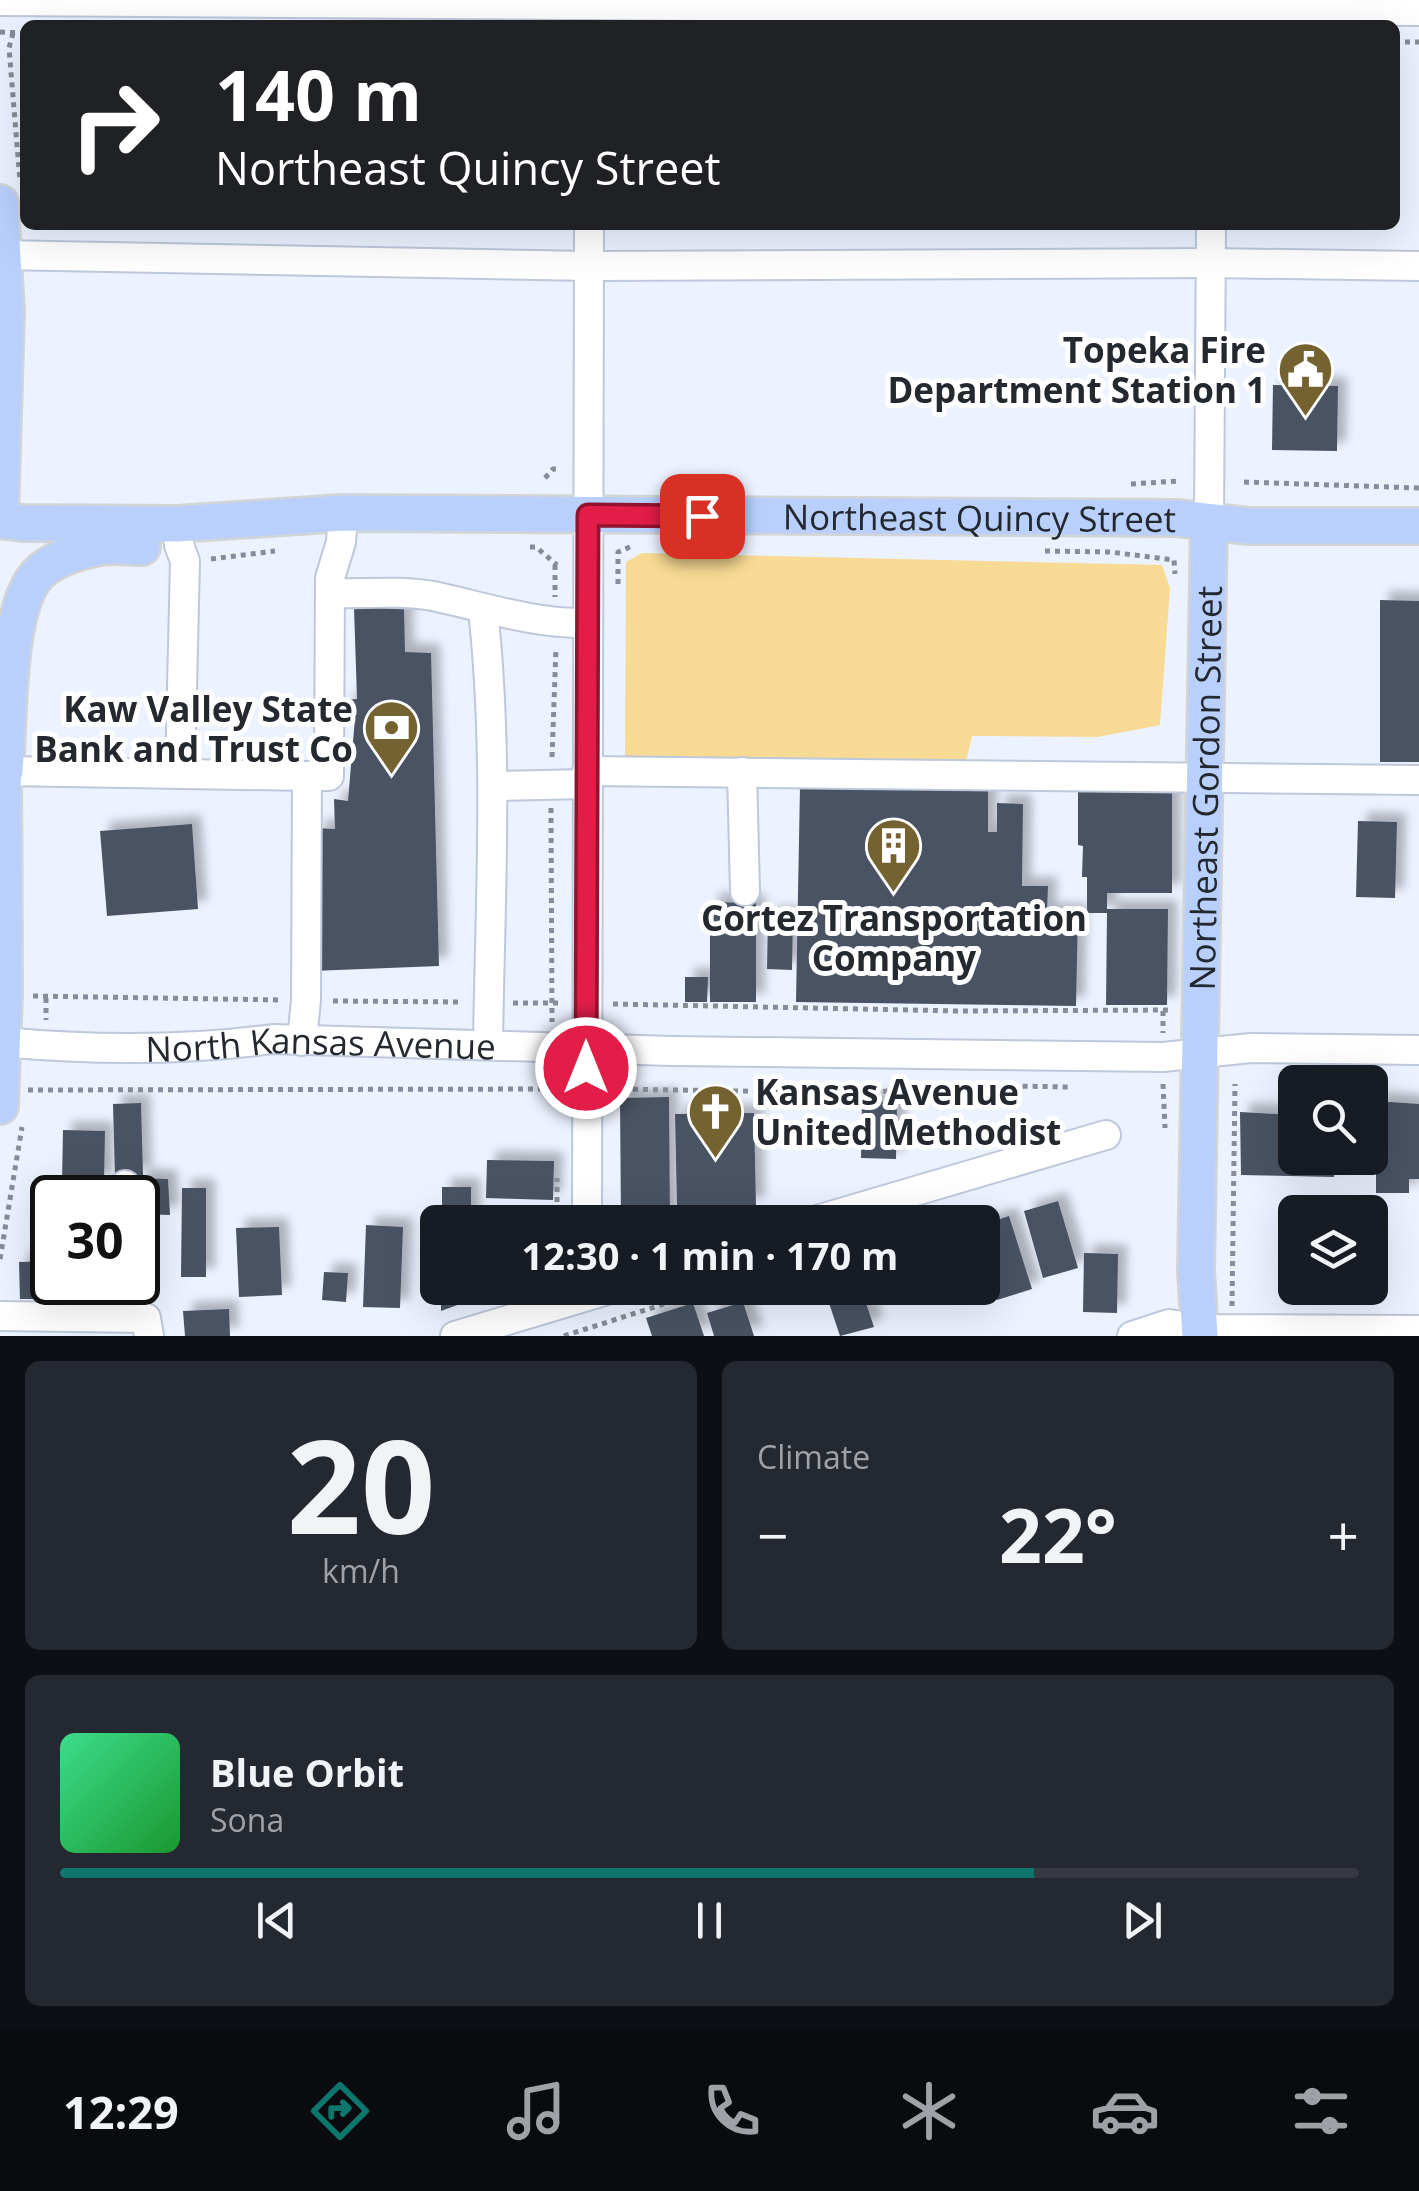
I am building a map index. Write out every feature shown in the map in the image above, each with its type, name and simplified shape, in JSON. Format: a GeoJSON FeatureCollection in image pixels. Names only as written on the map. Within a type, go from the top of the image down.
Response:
{"type":"FeatureCollection","features":[{"type":"Feature","properties":{"kind":"main road"},"geometry":{"type":"LineString","coordinates":[[0,202],[4,471],[0,518],[180,543]]}},
{"type":"Feature","properties":{"kind":"main road","name":"Northeast Quincy Street"},"geometry":{"type":"LineString","coordinates":[[180,543],[211,544],[288,516],[343,513],[1176,518],[1248,526],[1419,526]]}},
{"type":"Feature","properties":{"kind":"main road","name":"Northeast Gordon Street"},"geometry":{"type":"LineString","coordinates":[[1210,522],[1196,1271],[1210,1331]]}},
{"type":"Feature","properties":{"kind":"main road"},"geometry":{"type":"LineString","coordinates":[[15,1104],[1,1042],[5,771],[16,627],[26,590],[40,572],[73,554],[100,546],[180,543]]}},
{"type":"Feature","properties":{"kind":"main road"},"geometry":{"type":"LineString","coordinates":[[0,724],[5,771]]}},
{"type":"Feature","properties":{"kind":"street"},"geometry":{"type":"LineString","coordinates":[[0,1],[590,10],[1419,11]]}},
{"type":"Feature","properties":{"kind":"street"},"geometry":{"type":"LineString","coordinates":[[584,1205],[572,1089],[585,1046],[589,230]]}},
{"type":"Feature","properties":{"kind":"street","name":"Northeast Gordon Street"},"geometry":{"type":"LineString","coordinates":[[1210,522],[1211,230]]}},
{"type":"Feature","properties":{"kind":"street"},"geometry":{"type":"LineString","coordinates":[[2,255],[589,266],[1419,266]]}},
{"type":"Feature","properties":{"kind":"street"},"geometry":{"type":"LineString","coordinates":[[5,771],[328,776],[330,578],[341,542],[343,513]]}},
{"type":"Feature","properties":{"kind":"street"},"geometry":{"type":"LineString","coordinates":[[180,543],[180,774]]}},
{"type":"Feature","properties":{"kind":"street"},"geometry":{"type":"LineString","coordinates":[[330,593],[429,595],[556,624],[588,623]]}},
{"type":"Feature","properties":{"kind":"street"},"geometry":{"type":"LineString","coordinates":[[483,610],[495,786],[488,1044]]}},
{"type":"Feature","properties":{"kind":"street"},"geometry":{"type":"LineString","coordinates":[[742,772],[745,891]]}},
{"type":"Feature","properties":{"kind":"street"},"geometry":{"type":"LineString","coordinates":[[495,786],[742,772],[1419,780]]}},
{"type":"Feature","properties":{"kind":"street"},"geometry":{"type":"LineString","coordinates":[[302,1040],[306,1000],[307,776]]}},
{"type":"Feature","properties":{"kind":"street","name":"North Kansas Avenue"},"geometry":{"type":"LineString","coordinates":[[1,1042],[208,1048],[302,1040],[770,1052],[1163,1056],[1251,1048],[1419,1050]]}},
{"type":"Feature","properties":{"kind":"street"},"geometry":{"type":"LineString","coordinates":[[868,1205],[1106,1135]]}},
{"type":"Feature","properties":{"kind":"street"},"geometry":{"type":"LineString","coordinates":[[120,1317],[121,1305]]}},
{"type":"Feature","properties":{"kind":"street"},"geometry":{"type":"LineString","coordinates":[[455,1336],[547,1305]]}},
{"type":"Feature","properties":{"kind":"street"},"geometry":{"type":"LineString","coordinates":[[0,1316],[146,1318],[150,1336]]}},
{"type":"Feature","properties":{"kind":"street"},"geometry":{"type":"LineString","coordinates":[[1132,1336],[1169,1324],[1210,1331],[1419,1330]]}},
{"type":"Feature","properties":{"kind":"path"},"geometry":{"type":"LineString","coordinates":[[1244,482],[1419,488]]}},
{"type":"Feature","properties":{"kind":"path"},"geometry":{"type":"LineString","coordinates":[[180,543],[278,550]]}},
{"type":"Feature","properties":{"kind":"path"},"geometry":{"type":"LineString","coordinates":[[618,586],[618,552],[639,543]]}},
{"type":"Feature","properties":{"kind":"path"},"geometry":{"type":"LineString","coordinates":[[518,547],[536,547],[555,565],[618,567]]}},
{"type":"Feature","properties":{"kind":"path"},"geometry":{"type":"LineString","coordinates":[[555,565],[550,1004],[554,1046],[572,1089]]}},
{"type":"Feature","properties":{"kind":"path"},"geometry":{"type":"LineString","coordinates":[[1210,1331],[1235,1084]]}},
{"type":"Feature","properties":{"kind":"path"},"geometry":{"type":"LineString","coordinates":[[0,1259],[15,1104],[572,1089],[864,1093],[961,1085],[1069,1087]]}},
{"type":"Feature","properties":{"kind":"path"},"geometry":{"type":"LineString","coordinates":[[557,1205],[558,1166]]}},
{"type":"Feature","properties":{"kind":"path"},"geometry":{"type":"LineString","coordinates":[[564,1336],[661,1305]]}},
{"type":"Feature","properties":{"kind":"shaded area"},"geometry":{"type":"Polygon","coordinates":[[[642,553],[1162,565],[1170,588],[1160,725],[1098,737],[972,736],[965,766],[625,758],[626,562],[642,553]]]}},
{"type":"Feature","properties":{"kind":"building","name":"Topeka Fire Department Station 1"},"geometry":{"type":"Polygon","coordinates":[[[1273,385],[1338,386],[1337,451],[1272,450],[1273,385]]]}},
{"type":"Feature","properties":{"kind":"building"},"geometry":{"type":"Polygon","coordinates":[[[1380,600],[1419,601],[1419,762],[1380,762],[1380,600]]]}},
{"type":"Feature","properties":{"kind":"building","name":"Kaw Valley State Bank and Trust Co"},"geometry":{"type":"Polygon","coordinates":[[[354,607],[404,607],[405,652],[431,653],[439,966],[312,971],[316,828],[335,829],[334,799],[348,801],[355,718],[347,717],[346,700],[357,699],[354,607]]]}},
{"type":"Feature","properties":{"kind":"building"},"geometry":{"type":"Polygon","coordinates":[[[866,785],[988,786],[988,832],[997,832],[997,803],[1023,804],[1022,886],[1048,886],[1047,912],[1078,913],[1076,1006],[796,1002],[800,787],[866,789],[866,785]]]}},
{"type":"Feature","properties":{"kind":"building"},"geometry":{"type":"Polygon","coordinates":[[[1078,788],[1172,789],[1172,893],[1107,893],[1107,909],[1168,909],[1167,1005],[1106,1005],[1107,913],[1087,913],[1083,846],[1078,845],[1078,788]]]}},
{"type":"Feature","properties":{"kind":"building"},"geometry":{"type":"Polygon","coordinates":[[[1358,821],[1397,822],[1395,898],[1356,897],[1358,821]]]}},
{"type":"Feature","properties":{"kind":"building"},"geometry":{"type":"Polygon","coordinates":[[[192,824],[198,909],[107,916],[100,831],[192,824]]]}},
{"type":"Feature","properties":{"kind":"building"},"geometry":{"type":"Polygon","coordinates":[[[710,902],[756,903],[756,1002],[710,1002],[710,902]]]}},
{"type":"Feature","properties":{"kind":"building"},"geometry":{"type":"Polygon","coordinates":[[[768,915],[793,916],[792,970],[767,969],[768,915]]]}},
{"type":"Feature","properties":{"kind":"building"},"geometry":{"type":"Polygon","coordinates":[[[685,977],[708,977],[707,1002],[685,1002],[685,977]]]}},
{"type":"Feature","properties":{"kind":"building"},"geometry":{"type":"Polygon","coordinates":[[[669,1097],[670,1205],[621,1205],[620,1098],[669,1097]]]}},
{"type":"Feature","properties":{"kind":"building"},"geometry":{"type":"Polygon","coordinates":[[[862,1101],[897,1102],[896,1159],[861,1158],[862,1101]]]}},
{"type":"Feature","properties":{"kind":"building"},"geometry":{"type":"Polygon","coordinates":[[[1388,1102],[1419,1104],[1419,1179],[1409,1179],[1409,1193],[1376,1193],[1376,1175],[1388,1175],[1388,1102]]]}},
{"type":"Feature","properties":{"kind":"building"},"geometry":{"type":"Polygon","coordinates":[[[141,1103],[143,1175],[115,1175],[113,1104],[141,1103]]]}},
{"type":"Feature","properties":{"kind":"building"},"geometry":{"type":"Polygon","coordinates":[[[1240,1112],[1278,1114],[1278,1175],[1334,1175],[1334,1177],[1241,1175],[1240,1112]]]}},
{"type":"Feature","properties":{"kind":"building","name":"Kansas Avenue United Methodist"},"geometry":{"type":"Polygon","coordinates":[[[754,1113],[756,1205],[677,1205],[675,1114],[754,1113]]]}},
{"type":"Feature","properties":{"kind":"building"},"geometry":{"type":"Polygon","coordinates":[[[63,1130],[105,1131],[104,1175],[62,1175],[63,1130]]]}},
{"type":"Feature","properties":{"kind":"building"},"geometry":{"type":"Polygon","coordinates":[[[487,1160],[554,1161],[553,1200],[486,1198],[487,1160]]]}},
{"type":"Feature","properties":{"kind":"building"},"geometry":{"type":"Polygon","coordinates":[[[160,1179],[168,1179],[170,1215],[160,1215],[160,1179]]]}},
{"type":"Feature","properties":{"kind":"building"},"geometry":{"type":"Polygon","coordinates":[[[442,1187],[471,1187],[471,1205],[442,1205],[442,1187]]]}},
{"type":"Feature","properties":{"kind":"building"},"geometry":{"type":"Polygon","coordinates":[[[182,1188],[206,1188],[206,1277],[181,1277],[182,1188]]]}},
{"type":"Feature","properties":{"kind":"building"},"geometry":{"type":"Polygon","coordinates":[[[1058,1201],[1078,1268],[1043,1278],[1024,1211],[1058,1201]]]}},
{"type":"Feature","properties":{"kind":"building"},"geometry":{"type":"Polygon","coordinates":[[[1009,1216],[1032,1289],[1000,1299],[1000,1219],[1009,1216]]]}},
{"type":"Feature","properties":{"kind":"building"},"geometry":{"type":"Polygon","coordinates":[[[366,1225],[403,1227],[400,1308],[363,1307],[366,1225]]]}},
{"type":"Feature","properties":{"kind":"building"},"geometry":{"type":"Polygon","coordinates":[[[279,1227],[282,1295],[239,1297],[236,1228],[279,1227]]]}},
{"type":"Feature","properties":{"kind":"building"},"geometry":{"type":"Polygon","coordinates":[[[1084,1253],[1118,1254],[1117,1313],[1083,1312],[1084,1253]]]}},
{"type":"Feature","properties":{"kind":"building"},"geometry":{"type":"Polygon","coordinates":[[[19,1262],[30,1262],[30,1299],[20,1299],[19,1262]]]}},
{"type":"Feature","properties":{"kind":"building"},"geometry":{"type":"Polygon","coordinates":[[[324,1272],[348,1273],[346,1302],[322,1300],[324,1272]]]}},
{"type":"Feature","properties":{"kind":"building"},"geometry":{"type":"Polygon","coordinates":[[[694,1305],[704,1336],[652,1336],[646,1318],[694,1305]]]}},
{"type":"Feature","properties":{"kind":"building"},"geometry":{"type":"Polygon","coordinates":[[[744,1305],[754,1336],[714,1336],[707,1313],[744,1305]]]}},
{"type":"Feature","properties":{"kind":"building"},"geometry":{"type":"Polygon","coordinates":[[[830,1305],[867,1305],[874,1327],[840,1336],[830,1305]]]}},
{"type":"Feature","properties":{"kind":"building"},"geometry":{"type":"Polygon","coordinates":[[[229,1309],[230,1336],[185,1336],[183,1311],[229,1309]]]}},
{"type":"Feature","properties":{"kind":"place","name":"Topeka Fire Department Station 1"},"geometry":{"type":"Point","coordinates":[1305,418]}},
{"type":"Feature","properties":{"kind":"place","name":"Kaw Valley State Bank and Trust Co"},"geometry":{"type":"Point","coordinates":[392,777]}},
{"type":"Feature","properties":{"kind":"place","name":"Cortez Transportation Company"},"geometry":{"type":"Point","coordinates":[894,895]}},
{"type":"Feature","properties":{"kind":"place","name":"Kansas Avenue United Methodist"},"geometry":{"type":"Point","coordinates":[716,1160]}},
{"type":"Feature","properties":{"kind":"route"},"geometry":{"type":"LineString","coordinates":[[586,1068],[588,515],[702,516]]}}]}
